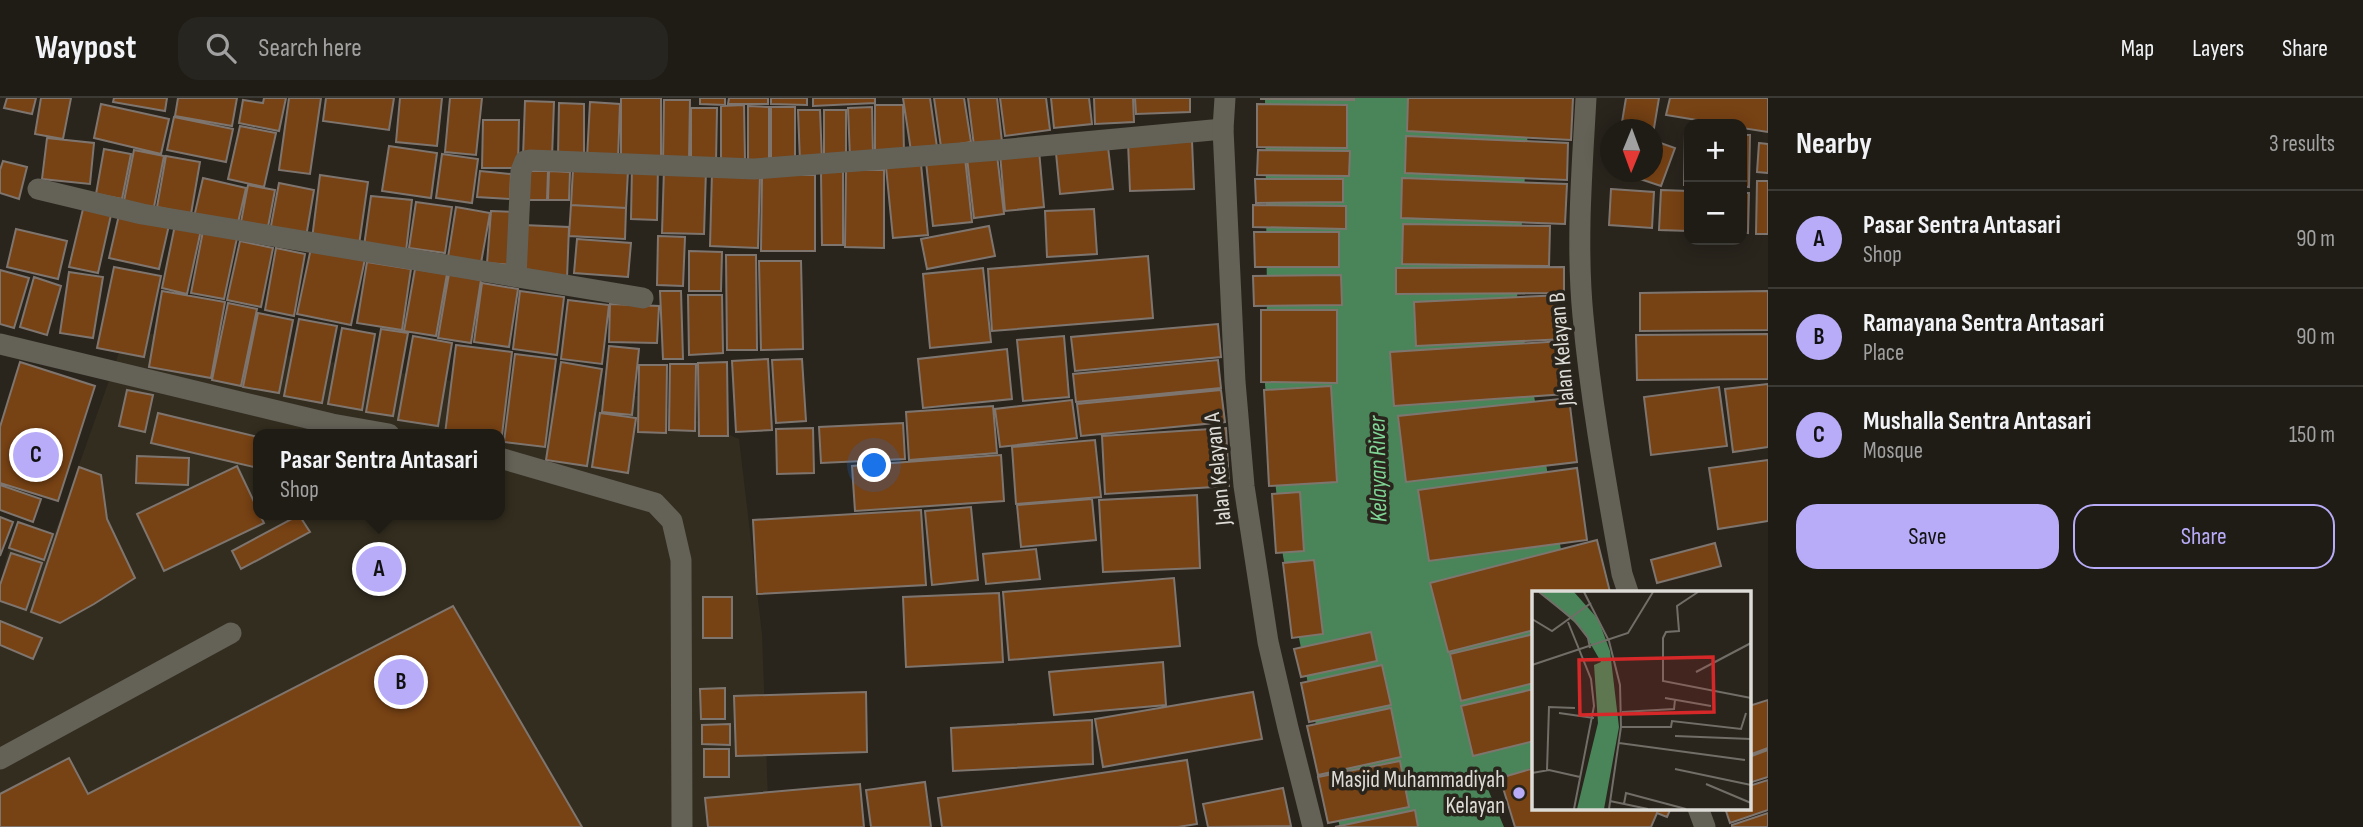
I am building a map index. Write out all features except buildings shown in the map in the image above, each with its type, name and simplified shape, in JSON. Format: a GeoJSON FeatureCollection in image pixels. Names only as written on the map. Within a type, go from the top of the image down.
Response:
{"type":"FeatureCollection","features":[{"type":"Feature","properties":{"kind":"street","name":"Jalan Kelayan A"},"geometry":{"type":"LineString","coordinates":[[1225,98],[1223,129],[1235,382],[1244,486],[1268,642],[1313,827]]}},
{"type":"Feature","properties":{"kind":"street","name":"Jalan Kelayan B"},"geometry":{"type":"LineString","coordinates":[[1586,98],[1580,209],[1583,314],[1598,440],[1627,591]]}},
{"type":"Feature","properties":{"kind":"street"},"geometry":{"type":"LineString","coordinates":[[516,277],[521,171],[525,161],[530,159],[754,169],[1223,129]]}},
{"type":"Feature","properties":{"kind":"street"},"geometry":{"type":"LineString","coordinates":[[38,189],[142,214],[643,298]]}},
{"type":"Feature","properties":{"kind":"street"},"geometry":{"type":"LineString","coordinates":[[0,344],[360,429]]}},
{"type":"Feature","properties":{"kind":"street"},"geometry":{"type":"LineString","coordinates":[[505,459],[655,503],[672,521],[681,560],[682,827]]}},
{"type":"Feature","properties":{"kind":"street"},"geometry":{"type":"LineString","coordinates":[[0,759],[231,633]]}},
{"type":"Feature","properties":{"kind":"street"},"geometry":{"type":"LineString","coordinates":[[1699,810],[1705,827]]}},
{"type":"Feature","properties":{"kind":"shaded area"},"geometry":{"type":"Polygon","coordinates":[[[127,330],[522,392],[639,396],[739,439],[762,634],[769,827],[0,827],[0,584],[10,544],[47,555],[127,330]]]}},
{"type":"Feature","properties":{"kind":"water","name":"Kelayan River"},"geometry":{"type":"Polygon","coordinates":[[[1265,98],[1530,98],[1517,299],[1566,591],[1532,591],[1532,767],[1487,787],[1504,827],[1340,827],[1325,771],[1283,556],[1265,385],[1265,98]]]}},
{"type":"Feature","properties":{"kind":"place","name":"Mushalla Sentra Antasari"},"geometry":{"type":"Point","coordinates":[36,455]}},
{"type":"Feature","properties":{"kind":"place","name":"Pasar Sentra Antasari"},"geometry":{"type":"Point","coordinates":[379,569]}},
{"type":"Feature","properties":{"kind":"place","name":"Ramayana Sentra Antasari"},"geometry":{"type":"Point","coordinates":[401,682]}},
{"type":"Feature","properties":{"kind":"place","name":"Masjid Muhammadiyah Kelayan"},"geometry":{"type":"Point","coordinates":[1519,793]}}]}
